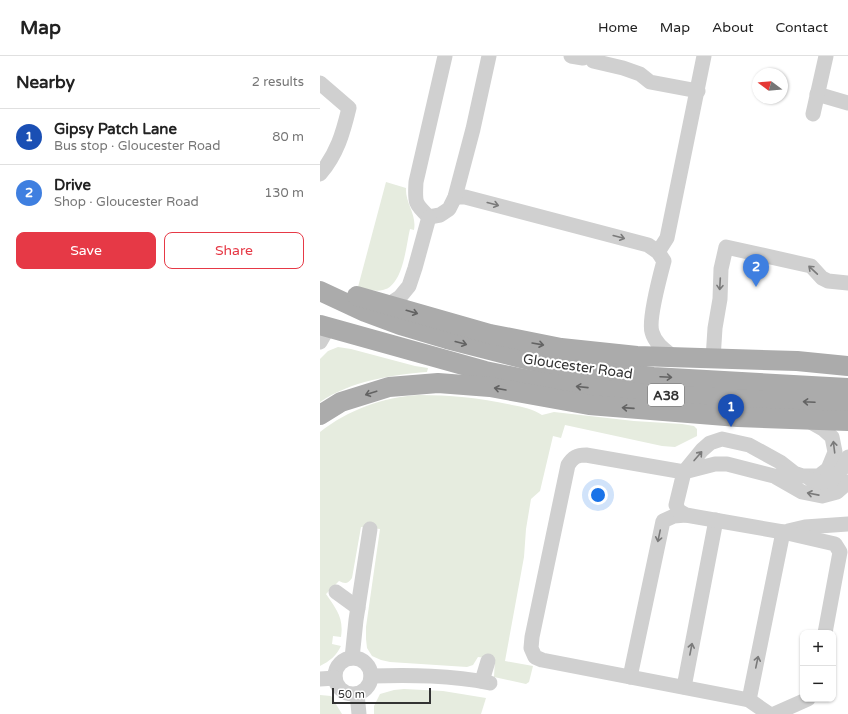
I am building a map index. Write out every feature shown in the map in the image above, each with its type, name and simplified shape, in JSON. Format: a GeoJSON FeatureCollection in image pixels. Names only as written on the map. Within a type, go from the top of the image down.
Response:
{"type":"FeatureCollection","features":[{"type":"Feature","properties":{"kind":"main road"},"geometry":{"type":"LineString","coordinates":[[320,290],[351,294],[490,334],[522,341],[603,353],[636,356],[797,361],[824,364],[847,372]]}},
{"type":"Feature","properties":{"kind":"main road","name":"Gloucester Road"},"geometry":{"type":"LineString","coordinates":[[320,290],[365,312],[400,325],[541,364],[653,377],[847,372]]}},
{"type":"Feature","properties":{"kind":"main road","name":"Gloucester Road"},"geometry":{"type":"LineString","coordinates":[[322,326],[485,371],[566,386],[848,416]]}},
{"type":"Feature","properties":{"kind":"main road"},"geometry":{"type":"LineString","coordinates":[[797,361],[847,372]]}},
{"type":"Feature","properties":{"kind":"main road","name":"A38"},"geometry":{"type":"LineString","coordinates":[[320,415],[341,402],[389,387],[438,383],[490,387],[589,405],[738,417],[806,419]]}},
{"type":"Feature","properties":{"kind":"main road"},"geometry":{"type":"LineString","coordinates":[[806,419],[848,416]]}},
{"type":"Feature","properties":{"kind":"street"},"geometry":{"type":"LineString","coordinates":[[429,217],[419,208],[415,201],[416,182],[445,56]]}},
{"type":"Feature","properties":{"kind":"street"},"geometry":{"type":"LineString","coordinates":[[429,217],[440,215],[449,209],[455,197],[473,129],[489,56]]}},
{"type":"Feature","properties":{"kind":"street"},"geometry":{"type":"LineString","coordinates":[[571,56],[583,58],[586,56]]}},
{"type":"Feature","properties":{"kind":"street"},"geometry":{"type":"LineString","coordinates":[[590,56],[594,61],[640,74],[650,82],[698,91]]}},
{"type":"Feature","properties":{"kind":"street"},"geometry":{"type":"LineString","coordinates":[[658,252],[667,238],[704,56]]}},
{"type":"Feature","properties":{"kind":"street"},"geometry":{"type":"LineString","coordinates":[[813,114],[826,56]]}},
{"type":"Feature","properties":{"kind":"street"},"geometry":{"type":"LineString","coordinates":[[320,83],[349,108],[342,136],[330,162],[320,174]]}},
{"type":"Feature","properties":{"kind":"street"},"geometry":{"type":"LineString","coordinates":[[817,94],[848,103]]}},
{"type":"Feature","properties":{"kind":"street"},"geometry":{"type":"LineString","coordinates":[[455,197],[465,197],[648,245],[658,252],[664,261],[651,322],[652,333],[659,345],[675,358]]}},
{"type":"Feature","properties":{"kind":"street"},"geometry":{"type":"LineString","coordinates":[[388,305],[400,297],[409,286],[429,217]]}},
{"type":"Feature","properties":{"kind":"street"},"geometry":{"type":"LineString","coordinates":[[713,359],[715,328],[720,299],[721,269],[726,247],[811,266],[822,278],[828,281],[848,283]]}},
{"type":"Feature","properties":{"kind":"street"},"geometry":{"type":"LineString","coordinates":[[803,476],[819,476],[828,469],[835,452],[832,438],[823,429],[806,419]]}},
{"type":"Feature","properties":{"kind":"street"},"geometry":{"type":"LineString","coordinates":[[686,515],[679,511],[676,505],[684,472],[702,450],[710,444],[722,439],[749,445],[780,462],[794,472],[817,482],[830,481],[842,469],[848,457]]}},
{"type":"Feature","properties":{"kind":"street"},"geometry":{"type":"LineString","coordinates":[[768,714],[749,700],[542,660],[535,657],[531,648],[532,636],[568,465],[572,459],[578,455],[684,472],[715,464],[728,464],[774,476],[802,492],[822,496],[837,492],[848,482]]}},
{"type":"Feature","properties":{"kind":"street"},"geometry":{"type":"LineString","coordinates":[[630,677],[663,521],[674,516],[686,515],[716,520],[783,532],[842,546],[826,630]]}},
{"type":"Feature","properties":{"kind":"street"},"geometry":{"type":"LineString","coordinates":[[684,687],[716,520]]}},
{"type":"Feature","properties":{"kind":"street"},"geometry":{"type":"LineString","coordinates":[[783,532],[805,527],[848,524]]}},
{"type":"Feature","properties":{"kind":"street"},"geometry":{"type":"LineString","coordinates":[[352,658],[370,529]]}},
{"type":"Feature","properties":{"kind":"street"},"geometry":{"type":"LineString","coordinates":[[749,700],[783,532]]}},
{"type":"Feature","properties":{"kind":"street"},"geometry":{"type":"LineString","coordinates":[[336,592],[358,608]]}},
{"type":"Feature","properties":{"kind":"street"},"geometry":{"type":"LineString","coordinates":[[352,658],[357,659],[367,665],[371,676],[370,684],[357,694],[345,692],[340,689],[335,678],[339,665],[345,660],[352,658]]}},
{"type":"Feature","properties":{"kind":"street"},"geometry":{"type":"LineString","coordinates":[[371,676],[424,675],[486,682],[488,661]]}},
{"type":"Feature","properties":{"kind":"street"},"geometry":{"type":"LineString","coordinates":[[320,679],[335,678]]}},
{"type":"Feature","properties":{"kind":"street"},"geometry":{"type":"LineString","coordinates":[[357,694],[359,714]]}},
{"type":"Feature","properties":{"kind":"street"},"geometry":{"type":"LineString","coordinates":[[774,714],[801,702]]}},
{"type":"Feature","properties":{"kind":"shaded area"},"geometry":{"type":"Polygon","coordinates":[[[386,182],[406,188],[407,199],[414,219],[414,230],[410,229],[405,255],[395,281],[390,287],[380,291],[358,287],[386,182]]]}},
{"type":"Feature","properties":{"kind":"shaded area"},"geometry":{"type":"Polygon","coordinates":[[[338,347],[428,368],[427,372],[372,380],[345,389],[320,402],[320,359],[328,351],[338,347]]]}},
{"type":"Feature","properties":{"kind":"shaded area"},"geometry":{"type":"Polygon","coordinates":[[[406,396],[454,396],[489,400],[524,407],[542,415],[554,412],[634,421],[682,424],[694,426],[697,429],[697,436],[675,447],[662,446],[565,425],[561,438],[553,436],[540,491],[531,499],[526,529],[524,557],[505,661],[533,666],[529,682],[526,684],[494,677],[495,659],[478,657],[473,665],[467,667],[390,662],[372,656],[367,648],[366,627],[380,529],[361,527],[352,578],[346,583],[339,581],[326,594],[338,614],[342,630],[341,637],[333,636],[332,644],[341,646],[332,658],[320,666],[320,432],[342,417],[366,406],[406,396]]]}},
{"type":"Feature","properties":{"kind":"shaded area"},"geometry":{"type":"Polygon","coordinates":[[[404,689],[443,691],[486,698],[481,714],[374,714],[374,706],[380,694],[404,689]]]}},
{"type":"Feature","properties":{"kind":"shaded area"},"geometry":{"type":"Polygon","coordinates":[[[320,695],[331,696],[342,714],[320,714],[320,695]]]}},
{"type":"Feature","properties":{"kind":"place","name":"Drive"},"geometry":{"type":"Point","coordinates":[756,287]}},
{"type":"Feature","properties":{"kind":"place","name":"Gipsy Patch Lane"},"geometry":{"type":"Point","coordinates":[731,427]}}]}
